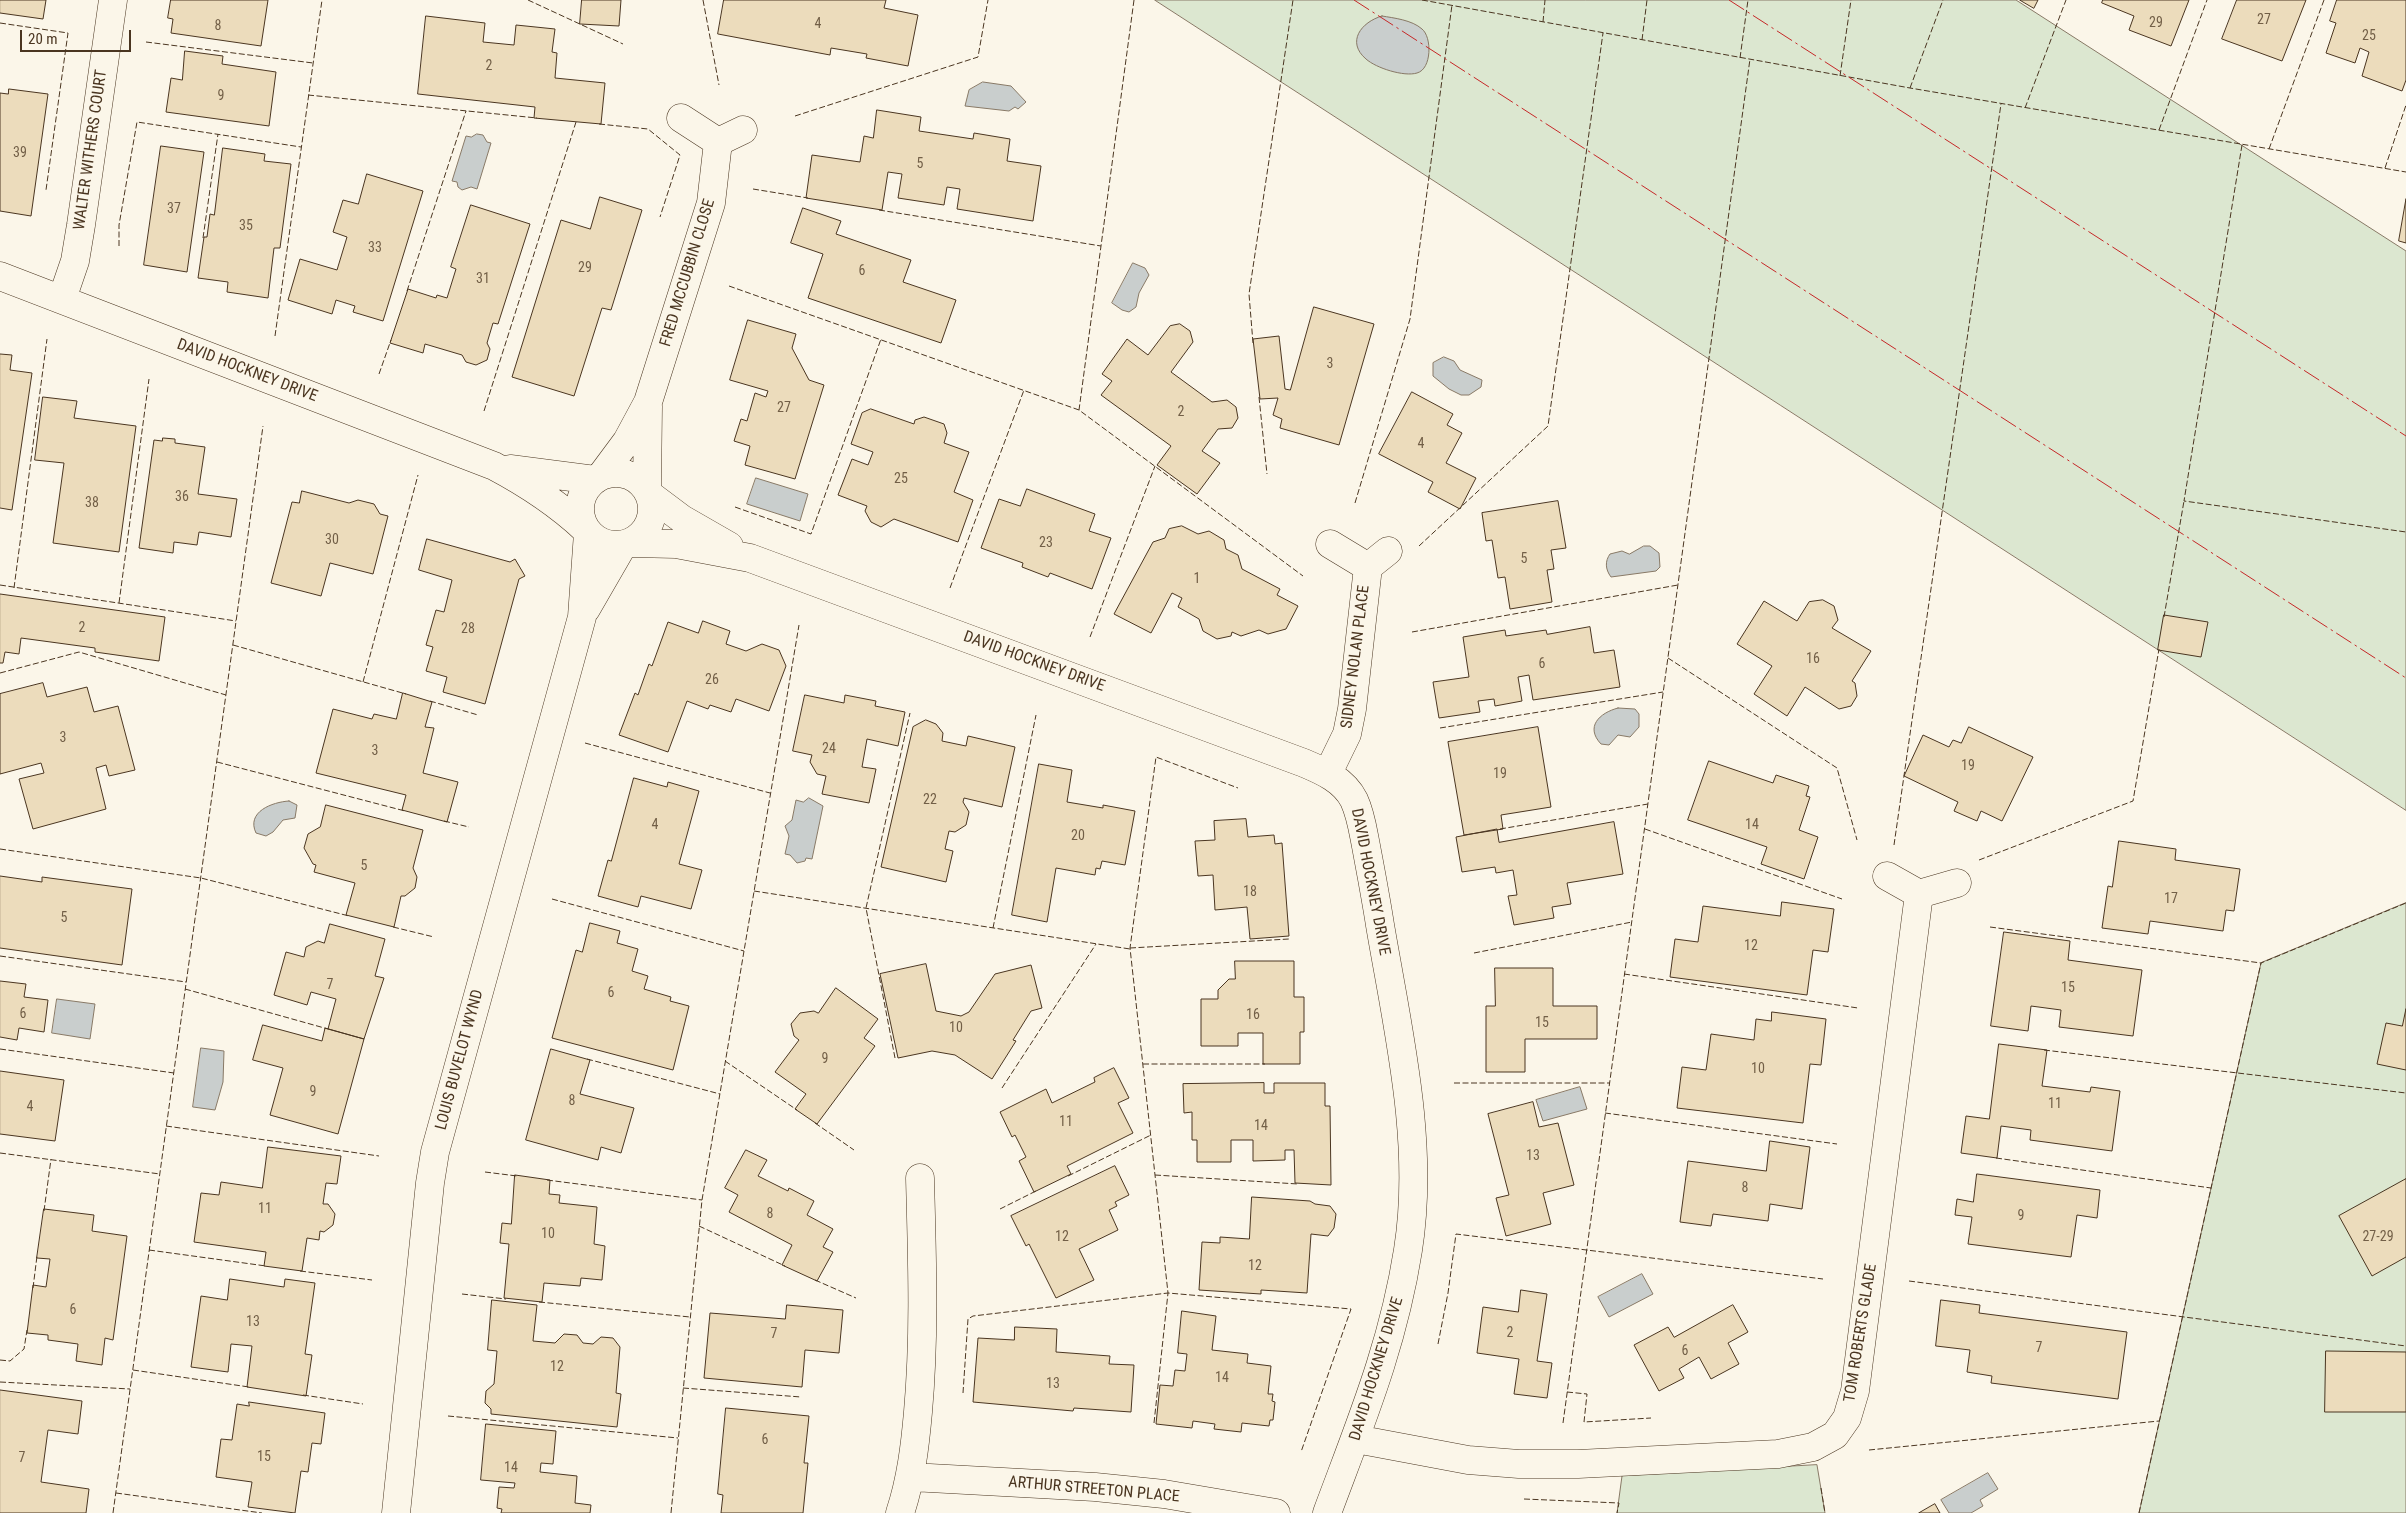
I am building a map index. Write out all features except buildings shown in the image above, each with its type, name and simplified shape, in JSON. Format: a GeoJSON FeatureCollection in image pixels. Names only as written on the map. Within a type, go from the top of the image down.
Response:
{"type":"FeatureCollection","features":[{"type":"Feature","properties":{"kind":"street","name":"WALTER WITHERS COURT"},"geometry":{"type":"LineString","coordinates":[[62,299],[74,260],[81,226],[112,0]]}},
{"type":"Feature","properties":{"kind":"street"},"geometry":{"type":"LineString","coordinates":[[680,118],[718,142],[743,130]]}},
{"type":"Feature","properties":{"kind":"street","name":"FRED MCCUBBIN CLOSE"},"geometry":{"type":"LineString","coordinates":[[598,478],[627,441],[648,402],[711,203],[718,142]]}},
{"type":"Feature","properties":{"kind":"street","name":"DAVID HOCKNEY DRIVE"},"geometry":{"type":"LineString","coordinates":[[0,276],[494,466],[529,484],[567,512],[586,531]]}},
{"type":"Feature","properties":{"kind":"street","name":"FRED MCCUBBIN CLOSE"},"geometry":{"type":"LineString","coordinates":[[648,402],[648,493]]}},
{"type":"Feature","properties":{"kind":"street","name":"DAVID HOCKNEY DRIVE"},"geometry":{"type":"LineString","coordinates":[[494,466],[598,478]]}},
{"type":"Feature","properties":{"kind":"street"},"geometry":{"type":"LineString","coordinates":[[612,473],[627,475],[640,482],[648,493],[653,511],[649,526],[644,533],[627,544],[607,545],[586,531],[580,519],[581,497],[587,487],[598,478],[612,473]]}},
{"type":"Feature","properties":{"kind":"street","name":"DAVID HOCKNEY DRIVE"},"geometry":{"type":"LineString","coordinates":[[648,493],[682,519],[750,558]]}},
{"type":"Feature","properties":{"kind":"street","name":"LOUIS BUVELOT WYND"},"geometry":{"type":"LineString","coordinates":[[396,1513],[427,1211],[435,1152],[582,617],[586,531]]}},
{"type":"Feature","properties":{"kind":"street","name":"DAVID HOCKNEY DRIVE"},"geometry":{"type":"LineString","coordinates":[[627,544],[676,544],[750,558],[1127,696],[1328,773],[1342,784],[1353,798],[1360,816],[1374,888],[1406,1083],[1412,1154],[1412,1210],[1401,1292],[1393,1330],[1356,1439],[1327,1513]]}},
{"type":"Feature","properties":{"kind":"street","name":"LOUIS BUVELOT WYND"},"geometry":{"type":"LineString","coordinates":[[582,617],[627,544]]}},
{"type":"Feature","properties":{"kind":"street","name":"SIDNEY NOLAN PLACE"},"geometry":{"type":"LineString","coordinates":[[1328,773],[1347,734],[1378,559],[1330,544]]}},
{"type":"Feature","properties":{"kind":"street"},"geometry":{"type":"LineString","coordinates":[[1887,876],[1919,894],[1957,883]]}},
{"type":"Feature","properties":{"kind":"street","name":"TOM ROBERTS GLADE"},"geometry":{"type":"LineString","coordinates":[[1356,1439],[1468,1460],[1519,1464],[1578,1464],[1778,1454],[1813,1447],[1835,1435],[1847,1418],[1855,1391],[1919,894]]}},
{"type":"Feature","properties":{"kind":"street"},"geometry":{"type":"LineString","coordinates":[[900,1513],[911,1477],[921,1383],[923,1283],[920,1178]]}},
{"type":"Feature","properties":{"kind":"street","name":"ARTHUR STREETON PLACE"},"geometry":{"type":"LineString","coordinates":[[911,1477],[1134,1491],[1276,1513]]}},
{"type":"Feature","properties":{"kind":"green space"},"geometry":{"type":"Polygon","coordinates":[[[1155,0],[2016,0],[2406,251],[2406,810],[1155,0]]]}},
{"type":"Feature","properties":{"kind":"green space"},"geometry":{"type":"Polygon","coordinates":[[[2406,903],[2406,1513],[2139,1513],[2261,963],[2406,903]]]}},
{"type":"Feature","properties":{"kind":"green space"},"geometry":{"type":"Polygon","coordinates":[[[1817,1465],[1825,1513],[1617,1513],[1622,1476],[1817,1465]]]}},
{"type":"Feature","properties":{"kind":"shaded area"},"geometry":{"type":"Polygon","coordinates":[[[1382,16],[1413,23],[1425,33],[1428,39],[1429,52],[1426,66],[1422,70],[1411,74],[1390,71],[1376,66],[1360,53],[1357,46],[1359,33],[1368,23],[1382,16]]]}},
{"type":"Feature","properties":{"kind":"shaded area"},"geometry":{"type":"Polygon","coordinates":[[[983,82],[1011,86],[1026,102],[1018,109],[1015,107],[1009,111],[965,106],[969,90],[983,82]]]}},
{"type":"Feature","properties":{"kind":"shaded area"},"geometry":{"type":"Polygon","coordinates":[[[477,134],[483,135],[487,142],[491,143],[477,189],[471,187],[462,190],[458,187],[457,182],[452,181],[466,136],[471,137],[477,134]]]}},
{"type":"Feature","properties":{"kind":"shaded area"},"geometry":{"type":"Polygon","coordinates":[[[1133,263],[1145,268],[1149,275],[1139,293],[1136,307],[1129,312],[1122,310],[1112,303],[1133,263]]]}},
{"type":"Feature","properties":{"kind":"shaded area"},"geometry":{"type":"Polygon","coordinates":[[[1444,357],[1454,361],[1460,370],[1482,380],[1481,387],[1469,395],[1461,395],[1449,389],[1433,376],[1433,363],[1444,357]]]}},
{"type":"Feature","properties":{"kind":"shaded area"},"geometry":{"type":"Polygon","coordinates":[[[756,478],[808,494],[800,521],[747,504],[756,478]]]}},
{"type":"Feature","properties":{"kind":"shaded area"},"geometry":{"type":"Polygon","coordinates":[[[1644,546],[1650,546],[1659,553],[1660,567],[1656,571],[1611,577],[1606,565],[1610,554],[1622,551],[1629,554],[1644,546]]]}},
{"type":"Feature","properties":{"kind":"shaded area"},"geometry":{"type":"Polygon","coordinates":[[[1618,708],[1635,709],[1639,714],[1639,727],[1630,737],[1618,735],[1609,745],[1601,744],[1594,732],[1596,721],[1605,713],[1618,708]]]}},
{"type":"Feature","properties":{"kind":"shaded area"},"geometry":{"type":"Polygon","coordinates":[[[809,798],[823,806],[812,859],[806,858],[805,861],[797,863],[790,855],[785,854],[789,836],[785,826],[792,820],[796,800],[803,802],[809,798]]]}},
{"type":"Feature","properties":{"kind":"shaded area"},"geometry":{"type":"Polygon","coordinates":[[[289,801],[297,805],[295,818],[283,820],[273,832],[266,836],[256,833],[255,819],[262,810],[275,803],[289,801]]]}},
{"type":"Feature","properties":{"kind":"shaded area"},"geometry":{"type":"Polygon","coordinates":[[[57,999],[95,1004],[90,1039],[52,1033],[57,999]]]}},
{"type":"Feature","properties":{"kind":"shaded area"},"geometry":{"type":"Polygon","coordinates":[[[201,1048],[224,1051],[223,1082],[215,1110],[193,1107],[201,1048]]]}},
{"type":"Feature","properties":{"kind":"shaded area"},"geometry":{"type":"Polygon","coordinates":[[[1580,1087],[1587,1109],[1543,1121],[1536,1100],[1580,1087]]]}},
{"type":"Feature","properties":{"kind":"shaded area"},"geometry":{"type":"Polygon","coordinates":[[[1642,1274],[1653,1294],[1609,1317],[1598,1297],[1642,1274]]]}},
{"type":"Feature","properties":{"kind":"shaded area"},"geometry":{"type":"Polygon","coordinates":[[[1988,1473],[1998,1489],[1980,1500],[1983,1506],[1971,1513],[1949,1513],[1941,1500],[1988,1473]]]}},
{"type":"Feature","properties":{"kind":"fence"},"geometry":{"type":"LineString","coordinates":[[275,336],[322,0]]}},
{"type":"Feature","properties":{"kind":"fence"},"geometry":{"type":"LineString","coordinates":[[528,0],[623,44]]}},
{"type":"Feature","properties":{"kind":"fence"},"geometry":{"type":"LineString","coordinates":[[703,0],[719,85]]}},
{"type":"Feature","properties":{"kind":"fence"},"geometry":{"type":"LineString","coordinates":[[795,116],[978,57],[988,0]]}},
{"type":"Feature","properties":{"kind":"fence"},"geometry":{"type":"LineString","coordinates":[[1134,0],[1079,410],[1303,576]]}},
{"type":"Feature","properties":{"kind":"fence"},"geometry":{"type":"LineString","coordinates":[[1253,343],[1249,294],[1293,0]]}},
{"type":"Feature","properties":{"kind":"fence"},"geometry":{"type":"LineString","coordinates":[[1422,0],[1910,88],[2406,172]]}},
{"type":"Feature","properties":{"kind":"fence"},"geometry":{"type":"LineString","coordinates":[[1543,22],[1545,0]]}},
{"type":"Feature","properties":{"kind":"fence"},"geometry":{"type":"LineString","coordinates":[[1642,40],[1647,0]]}},
{"type":"Feature","properties":{"kind":"fence"},"geometry":{"type":"LineString","coordinates":[[1740,58],[1748,0]]}},
{"type":"Feature","properties":{"kind":"fence"},"geometry":{"type":"LineString","coordinates":[[1840,76],[1851,0]]}},
{"type":"Feature","properties":{"kind":"fence"},"geometry":{"type":"LineString","coordinates":[[1910,88],[1943,0]]}},
{"type":"Feature","properties":{"kind":"fence"},"geometry":{"type":"LineString","coordinates":[[2025,108],[2066,0]]}},
{"type":"Feature","properties":{"kind":"fence"},"geometry":{"type":"LineString","coordinates":[[2159,130],[2207,0]]}},
{"type":"Feature","properties":{"kind":"fence"},"geometry":{"type":"LineString","coordinates":[[2269,149],[2324,0]]}},
{"type":"Feature","properties":{"kind":"fence"},"geometry":{"type":"LineString","coordinates":[[1355,503],[1410,319],[1452,5]]}},
{"type":"Feature","properties":{"kind":"fence"},"geometry":{"type":"LineString","coordinates":[[0,23],[68,33],[46,190]]}},
{"type":"Feature","properties":{"kind":"fence"},"geometry":{"type":"LineString","coordinates":[[1419,546],[1548,426],[1603,33]]}},
{"type":"Feature","properties":{"kind":"fence"},"geometry":{"type":"LineString","coordinates":[[146,42],[313,63]]}},
{"type":"Feature","properties":{"kind":"fence"},"geometry":{"type":"LineString","coordinates":[[1563,1423],[1750,59]]}},
{"type":"Feature","properties":{"kind":"fence"},"geometry":{"type":"LineString","coordinates":[[308,95],[537,118]]}},
{"type":"Feature","properties":{"kind":"fence"},"geometry":{"type":"LineString","coordinates":[[1894,845],[2001,104]]}},
{"type":"Feature","properties":{"kind":"fence"},"geometry":{"type":"LineString","coordinates":[[2385,168],[2406,105]]}},
{"type":"Feature","properties":{"kind":"fence"},"geometry":{"type":"LineString","coordinates":[[407,291],[466,111]]}},
{"type":"Feature","properties":{"kind":"fence"},"geometry":{"type":"LineString","coordinates":[[119,246],[119,225],[137,122],[301,147]]}},
{"type":"Feature","properties":{"kind":"fence"},"geometry":{"type":"LineString","coordinates":[[484,411],[576,122]]}},
{"type":"Feature","properties":{"kind":"fence"},"geometry":{"type":"LineString","coordinates":[[599,124],[648,129],[680,155],[660,217]]}},
{"type":"Feature","properties":{"kind":"fence"},"geometry":{"type":"LineString","coordinates":[[203,238],[218,134]]}},
{"type":"Feature","properties":{"kind":"fence"},"geometry":{"type":"LineString","coordinates":[[2242,145],[2184,501],[2406,532]]}},
{"type":"Feature","properties":{"kind":"fence"},"geometry":{"type":"LineString","coordinates":[[753,189],[808,198]]}},
{"type":"Feature","properties":{"kind":"fence"},"geometry":{"type":"LineString","coordinates":[[879,210],[1101,246]]}},
{"type":"Feature","properties":{"kind":"fence"},"geometry":{"type":"LineString","coordinates":[[729,286],[1079,410]]}},
{"type":"Feature","properties":{"kind":"fence"},"geometry":{"type":"LineString","coordinates":[[14,588],[47,339]]}},
{"type":"Feature","properties":{"kind":"fence"},"geometry":{"type":"LineString","coordinates":[[735,507],[811,534],[881,339]]}},
{"type":"Feature","properties":{"kind":"fence"},"geometry":{"type":"LineString","coordinates":[[379,374],[391,340]]}},
{"type":"Feature","properties":{"kind":"fence"},"geometry":{"type":"LineString","coordinates":[[119,603],[149,379]]}},
{"type":"Feature","properties":{"kind":"fence"},"geometry":{"type":"LineString","coordinates":[[950,588],[1024,390]]}},
{"type":"Feature","properties":{"kind":"fence"},"geometry":{"type":"LineString","coordinates":[[1259,397],[1267,474]]}},
{"type":"Feature","properties":{"kind":"fence"},"geometry":{"type":"LineString","coordinates":[[113,1513],[263,426]]}},
{"type":"Feature","properties":{"kind":"fence"},"geometry":{"type":"LineString","coordinates":[[1090,637],[1155,466]]}},
{"type":"Feature","properties":{"kind":"fence"},"geometry":{"type":"LineString","coordinates":[[363,682],[418,475]]}},
{"type":"Feature","properties":{"kind":"fence"},"geometry":{"type":"LineString","coordinates":[[2164,617],[2184,501]]}},
{"type":"Feature","properties":{"kind":"fence"},"geometry":{"type":"LineString","coordinates":[[0,585],[236,621]]}},
{"type":"Feature","properties":{"kind":"fence"},"geometry":{"type":"LineString","coordinates":[[1412,632],[1678,585]]}},
{"type":"Feature","properties":{"kind":"fence"},"geometry":{"type":"LineString","coordinates":[[671,1513],[702,1200],[799,625]]}},
{"type":"Feature","properties":{"kind":"fence"},"geometry":{"type":"LineString","coordinates":[[233,645],[406,694]]}},
{"type":"Feature","properties":{"kind":"fence"},"geometry":{"type":"LineString","coordinates":[[1979,860],[2133,801],[2159,649]]}},
{"type":"Feature","properties":{"kind":"fence"},"geometry":{"type":"LineString","coordinates":[[0,673],[79,652],[226,695]]}},
{"type":"Feature","properties":{"kind":"fence"},"geometry":{"type":"LineString","coordinates":[[1668,658],[1837,768],[1857,840]]}},
{"type":"Feature","properties":{"kind":"fence"},"geometry":{"type":"LineString","coordinates":[[1440,728],[1663,692]]}},
{"type":"Feature","properties":{"kind":"fence"},"geometry":{"type":"LineString","coordinates":[[430,701],[478,715]]}},
{"type":"Feature","properties":{"kind":"fence"},"geometry":{"type":"LineString","coordinates":[[895,1058],[866,908],[910,713]]}},
{"type":"Feature","properties":{"kind":"fence"},"geometry":{"type":"LineString","coordinates":[[993,928],[1036,715]]}},
{"type":"Feature","properties":{"kind":"fence"},"geometry":{"type":"LineString","coordinates":[[585,743],[770,793]]}},
{"type":"Feature","properties":{"kind":"fence"},"geometry":{"type":"LineString","coordinates":[[1154,1423],[1168,1293],[1130,948],[1156,757],[1238,788]]}},
{"type":"Feature","properties":{"kind":"fence"},"geometry":{"type":"LineString","coordinates":[[217,762],[405,811]]}},
{"type":"Feature","properties":{"kind":"fence"},"geometry":{"type":"LineString","coordinates":[[1500,829],[1648,804]]}},
{"type":"Feature","properties":{"kind":"fence"},"geometry":{"type":"LineString","coordinates":[[444,821],[469,827]]}},
{"type":"Feature","properties":{"kind":"fence"},"geometry":{"type":"LineString","coordinates":[[1645,829],[1842,899]]}},
{"type":"Feature","properties":{"kind":"fence"},"geometry":{"type":"LineString","coordinates":[[0,849],[201,878],[349,916]]}},
{"type":"Feature","properties":{"kind":"fence"},"geometry":{"type":"LineString","coordinates":[[754,891],[1130,949]]}},
{"type":"Feature","properties":{"kind":"fence"},"geometry":{"type":"LineString","coordinates":[[552,899],[744,951]]}},
{"type":"Feature","properties":{"kind":"fence"},"geometry":{"type":"LineString","coordinates":[[2139,1513],[2261,963],[2406,903]]}},
{"type":"Feature","properties":{"kind":"fence"},"geometry":{"type":"LineString","coordinates":[[1474,953],[1632,922]]}},
{"type":"Feature","properties":{"kind":"fence"},"geometry":{"type":"LineString","coordinates":[[393,927],[434,937]]}},
{"type":"Feature","properties":{"kind":"fence"},"geometry":{"type":"LineString","coordinates":[[1990,927],[2261,963]]}},
{"type":"Feature","properties":{"kind":"fence"},"geometry":{"type":"LineString","coordinates":[[1130,948],[1289,939]]}},
{"type":"Feature","properties":{"kind":"fence"},"geometry":{"type":"LineString","coordinates":[[1002,1088],[1096,944]]}},
{"type":"Feature","properties":{"kind":"fence"},"geometry":{"type":"LineString","coordinates":[[0,956],[186,982]]}},
{"type":"Feature","properties":{"kind":"fence"},"geometry":{"type":"LineString","coordinates":[[1624,974],[1858,1008]]}},
{"type":"Feature","properties":{"kind":"fence"},"geometry":{"type":"LineString","coordinates":[[185,989],[328,1029]]}},
{"type":"Feature","properties":{"kind":"fence"},"geometry":{"type":"LineString","coordinates":[[0,1049],[174,1073]]}},
{"type":"Feature","properties":{"kind":"fence"},"geometry":{"type":"LineString","coordinates":[[2044,1050],[2406,1093]]}},
{"type":"Feature","properties":{"kind":"fence"},"geometry":{"type":"LineString","coordinates":[[587,1059],[720,1094]]}},
{"type":"Feature","properties":{"kind":"fence"},"geometry":{"type":"LineString","coordinates":[[725,1061],[797,1110]]}},
{"type":"Feature","properties":{"kind":"fence"},"geometry":{"type":"LineString","coordinates":[[1143,1064],[1265,1064]]}},
{"type":"Feature","properties":{"kind":"fence"},"geometry":{"type":"LineString","coordinates":[[1454,1083],[1610,1083]]}},
{"type":"Feature","properties":{"kind":"fence"},"geometry":{"type":"LineString","coordinates":[[1605,1113],[1837,1144]]}},
{"type":"Feature","properties":{"kind":"fence"},"geometry":{"type":"LineString","coordinates":[[815,1123],[854,1150]]}},
{"type":"Feature","properties":{"kind":"fence"},"geometry":{"type":"LineString","coordinates":[[166,1126],[379,1156]]}},
{"type":"Feature","properties":{"kind":"fence"},"geometry":{"type":"LineString","coordinates":[[1068,1176],[1151,1135]]}},
{"type":"Feature","properties":{"kind":"fence"},"geometry":{"type":"LineString","coordinates":[[0,1153],[160,1174]]}},
{"type":"Feature","properties":{"kind":"fence"},"geometry":{"type":"LineString","coordinates":[[1996,1158],[2211,1188]]}},
{"type":"Feature","properties":{"kind":"fence"},"geometry":{"type":"LineString","coordinates":[[44,1211],[51,1159]]}},
{"type":"Feature","properties":{"kind":"fence"},"geometry":{"type":"LineString","coordinates":[[485,1172],[517,1176]]}},
{"type":"Feature","properties":{"kind":"fence"},"geometry":{"type":"LineString","coordinates":[[1155,1175],[1298,1184]]}},
{"type":"Feature","properties":{"kind":"fence"},"geometry":{"type":"LineString","coordinates":[[547,1180],[702,1200]]}},
{"type":"Feature","properties":{"kind":"fence"},"geometry":{"type":"LineString","coordinates":[[1000,1209],[1036,1191]]}},
{"type":"Feature","properties":{"kind":"fence"},"geometry":{"type":"LineString","coordinates":[[699,1226],[785,1266]]}},
{"type":"Feature","properties":{"kind":"fence"},"geometry":{"type":"LineString","coordinates":[[1438,1344],[1448,1293],[1456,1234],[1823,1279]]}},
{"type":"Feature","properties":{"kind":"fence"},"geometry":{"type":"LineString","coordinates":[[149,1250],[266,1266]]}},
{"type":"Feature","properties":{"kind":"fence"},"geometry":{"type":"LineString","coordinates":[[33,1288],[37,1256]]}},
{"type":"Feature","properties":{"kind":"fence"},"geometry":{"type":"LineString","coordinates":[[300,1271],[372,1280]]}},
{"type":"Feature","properties":{"kind":"fence"},"geometry":{"type":"LineString","coordinates":[[815,1280],[856,1298]]}},
{"type":"Feature","properties":{"kind":"fence"},"geometry":{"type":"LineString","coordinates":[[1909,1281],[2406,1346]]}},
{"type":"Feature","properties":{"kind":"fence"},"geometry":{"type":"LineString","coordinates":[[963,1393],[968,1319],[973,1316],[1168,1293],[1351,1309],[1301,1452]]}},
{"type":"Feature","properties":{"kind":"fence"},"geometry":{"type":"LineString","coordinates":[[462,1294],[506,1299]]}},
{"type":"Feature","properties":{"kind":"fence"},"geometry":{"type":"LineString","coordinates":[[539,1302],[690,1317]]}},
{"type":"Feature","properties":{"kind":"fence"},"geometry":{"type":"LineString","coordinates":[[0,1360],[10,1361],[24,1349],[27,1330]]}},
{"type":"Feature","properties":{"kind":"fence"},"geometry":{"type":"LineString","coordinates":[[133,1370],[249,1387]]}},
{"type":"Feature","properties":{"kind":"fence"},"geometry":{"type":"LineString","coordinates":[[0,1382],[130,1389]]}},
{"type":"Feature","properties":{"kind":"fence"},"geometry":{"type":"LineString","coordinates":[[683,1388],[801,1397]]}},
{"type":"Feature","properties":{"kind":"fence"},"geometry":{"type":"LineString","coordinates":[[1567,1392],[1587,1394],[1584,1422],[1651,1418]]}},
{"type":"Feature","properties":{"kind":"fence"},"geometry":{"type":"LineString","coordinates":[[303,1395],[363,1404]]}},
{"type":"Feature","properties":{"kind":"fence"},"geometry":{"type":"LineString","coordinates":[[448,1416],[678,1438]]}},
{"type":"Feature","properties":{"kind":"fence"},"geometry":{"type":"LineString","coordinates":[[1869,1450],[2159,1421]]}},
{"type":"Feature","properties":{"kind":"fence"},"geometry":{"type":"LineString","coordinates":[[1821,1488],[1825,1513]]}},
{"type":"Feature","properties":{"kind":"fence"},"geometry":{"type":"LineString","coordinates":[[116,1493],[262,1513]]}},
{"type":"Feature","properties":{"kind":"fence"},"geometry":{"type":"LineString","coordinates":[[1524,1499],[1619,1503],[1617,1513]]}},
{"type":"Feature","properties":{"kind":"power"},"geometry":{"type":"LineString","coordinates":[[1354,0],[2406,678]]}},
{"type":"Feature","properties":{"kind":"power"},"geometry":{"type":"LineString","coordinates":[[1729,0],[2406,436]]}}]}
